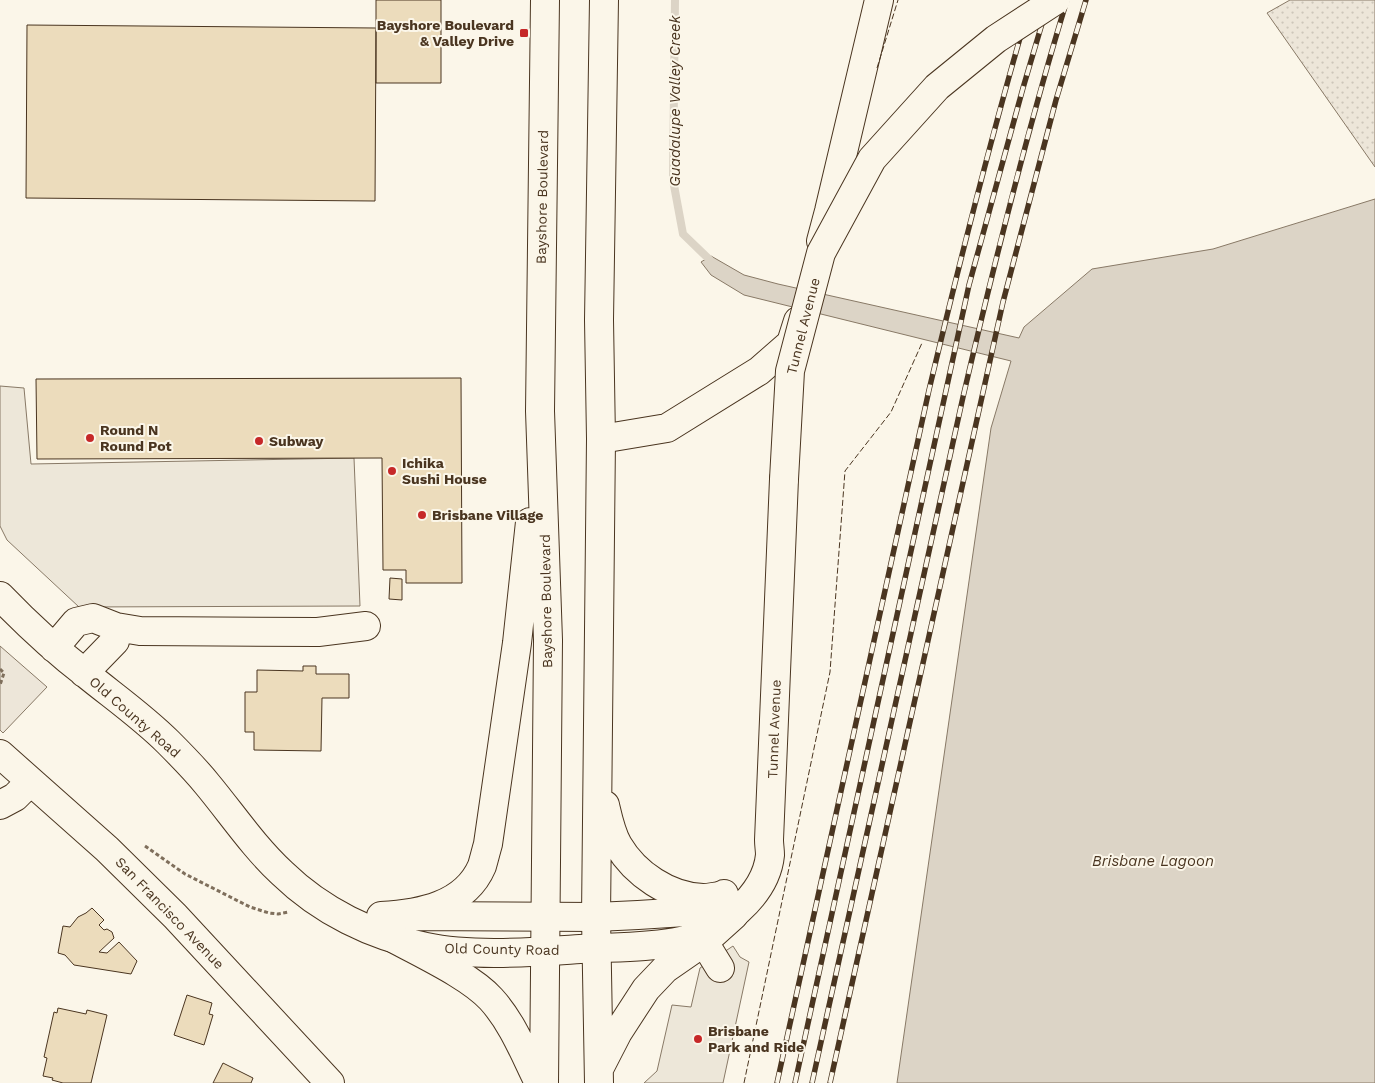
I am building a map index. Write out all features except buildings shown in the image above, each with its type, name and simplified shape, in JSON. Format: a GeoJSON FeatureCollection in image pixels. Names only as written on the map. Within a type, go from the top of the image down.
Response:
{"type":"FeatureCollection","features":[{"type":"Feature","properties":{"kind":"main road","name":"Bayshore Boulevard"},"geometry":{"type":"LineString","coordinates":[[544,1083],[548,640],[540,411],[545,0]]}},
{"type":"Feature","properties":{"kind":"main road"},"geometry":{"type":"LineString","coordinates":[[599,1076],[596,917],[601,439],[599,320],[604,0]]}},
{"type":"Feature","properties":{"kind":"main road"},"geometry":{"type":"LineString","coordinates":[[601,439],[667,428],[759,371],[791,343],[822,239],[879,0]]}},
{"type":"Feature","properties":{"kind":"main road","name":"Tunnel Avenue"},"geometry":{"type":"LineString","coordinates":[[596,948],[664,945],[691,939],[712,929],[728,905],[738,884],[755,867],[764,854],[769,840],[790,370],[821,253],[872,159],[937,86],[996,39],[1056,0]]}},
{"type":"Feature","properties":{"kind":"main road"},"geometry":{"type":"LineString","coordinates":[[539,1083],[510,1026],[491,999],[470,982],[387,927],[408,914],[434,908],[454,899],[470,884],[481,867],[488,844],[517,643],[540,411]]}},
{"type":"Feature","properties":{"kind":"main road","name":"Old County Road"},"geometry":{"type":"LineString","coordinates":[[0,596],[54,648],[166,740],[206,782],[263,853],[303,892],[325,908],[354,914],[387,927],[426,947],[463,952],[596,948]]}},
{"type":"Feature","properties":{"kind":"main road"},"geometry":{"type":"LineString","coordinates":[[54,648],[76,622],[93,618],[116,627],[140,631],[318,632],[366,626],[318,614],[137,616],[116,627]]}},
{"type":"Feature","properties":{"kind":"main road"},"geometry":{"type":"LineString","coordinates":[[84,673],[115,641],[116,627]]}},
{"type":"Feature","properties":{"kind":"main road","name":"San Francisco Avenue"},"geometry":{"type":"LineString","coordinates":[[0,754],[100,842],[175,916],[330,1083]]}},
{"type":"Feature","properties":{"kind":"main road"},"geometry":{"type":"LineString","coordinates":[[597,776],[610,826],[618,844],[631,863],[648,878],[666,888],[728,905],[704,942],[665,969],[646,989],[618,1032],[599,1076]]}},
{"type":"Feature","properties":{"kind":"main road"},"geometry":{"type":"LineString","coordinates":[[0,805],[15,797],[30,782]]}},
{"type":"Feature","properties":{"kind":"main road","name":"Tunnel Avenue"},"geometry":{"type":"LineString","coordinates":[[596,917],[685,912],[704,907],[728,905]]}},
{"type":"Feature","properties":{"kind":"main road","name":"Old County Road"},"geometry":{"type":"LineString","coordinates":[[387,927],[545,917],[596,917]]}},
{"type":"Feature","properties":{"kind":"main road"},"geometry":{"type":"LineString","coordinates":[[704,942],[720,968]]}},
{"type":"Feature","properties":{"kind":"path"},"geometry":{"type":"LineString","coordinates":[[0,669],[4,674],[0,685]]}},
{"type":"Feature","properties":{"kind":"path"},"geometry":{"type":"LineString","coordinates":[[140,842],[185,874],[250,907],[269,913],[288,912],[303,892]]}},
{"type":"Feature","properties":{"kind":"shaded area"},"geometry":{"type":"Polygon","coordinates":[[[1290,0],[1375,0],[1375,167],[1267,13],[1290,0]]]}},
{"type":"Feature","properties":{"kind":"shaded area"},"geometry":{"type":"Polygon","coordinates":[[[0,386],[24,388],[31,464],[354,458],[360,606],[79,607],[7,540],[0,526],[0,386]]]}},
{"type":"Feature","properties":{"kind":"shaded area"},"geometry":{"type":"Polygon","coordinates":[[[0,646],[47,687],[3,733],[0,730],[0,646]]]}},
{"type":"Feature","properties":{"kind":"shaded area","name":"Brisbane Park and Ride"},"geometry":{"type":"Polygon","coordinates":[[[733,946],[740,957],[749,962],[723,1083],[644,1083],[657,1071],[672,1005],[691,1007],[700,968],[733,946]]]}},
{"type":"Feature","properties":{"kind":"water","name":"Brisbane Lagoon"},"geometry":{"type":"Polygon","coordinates":[[[1375,199],[1375,1083],[897,1083],[991,428],[1011,361],[744,295],[711,275],[701,262],[711,256],[744,275],[1019,338],[1024,327],[1092,269],[1213,249],[1375,199]]]}},
{"type":"Feature","properties":{"kind":"waterway","name":"Guadalupe Valley Creek"},"geometry":{"type":"LineString","coordinates":[[675,0],[673,180],[683,234],[714,264]]}},
{"type":"Feature","properties":{"kind":"railway"},"geometry":{"type":"LineString","coordinates":[[777,1083],[929,390],[977,195],[1031,0]]}},
{"type":"Feature","properties":{"kind":"railway"},"geometry":{"type":"LineString","coordinates":[[795,1083],[969,285],[1049,0]]}},
{"type":"Feature","properties":{"kind":"railway"},"geometry":{"type":"LineString","coordinates":[[812,1083],[963,397],[999,247],[1067,0]]}},
{"type":"Feature","properties":{"kind":"railway"},"geometry":{"type":"LineString","coordinates":[[830,1083],[1003,302],[1056,100],[1086,0]]}},
{"type":"Feature","properties":{"kind":"fence"},"geometry":{"type":"LineString","coordinates":[[877,68],[898,0]]}},
{"type":"Feature","properties":{"kind":"fence"},"geometry":{"type":"LineString","coordinates":[[744,1083],[830,672],[845,471],[891,412],[922,343]]}},
{"type":"Feature","properties":{"kind":"place","name":"Bayshore Boulevard & Valley Drive"},"geometry":{"type":"Point","coordinates":[524,33]}},
{"type":"Feature","properties":{"kind":"place","name":"Round N Round Pot"},"geometry":{"type":"Point","coordinates":[90,438]}},
{"type":"Feature","properties":{"kind":"place","name":"Subway"},"geometry":{"type":"Point","coordinates":[259,441]}},
{"type":"Feature","properties":{"kind":"place","name":"Ichika Sushi House"},"geometry":{"type":"Point","coordinates":[392,471]}},
{"type":"Feature","properties":{"kind":"place","name":"Brisbane Village"},"geometry":{"type":"Point","coordinates":[422,515]}},
{"type":"Feature","properties":{"kind":"place","name":"Brisbane Park and Ride"},"geometry":{"type":"Point","coordinates":[698,1039]}}]}
